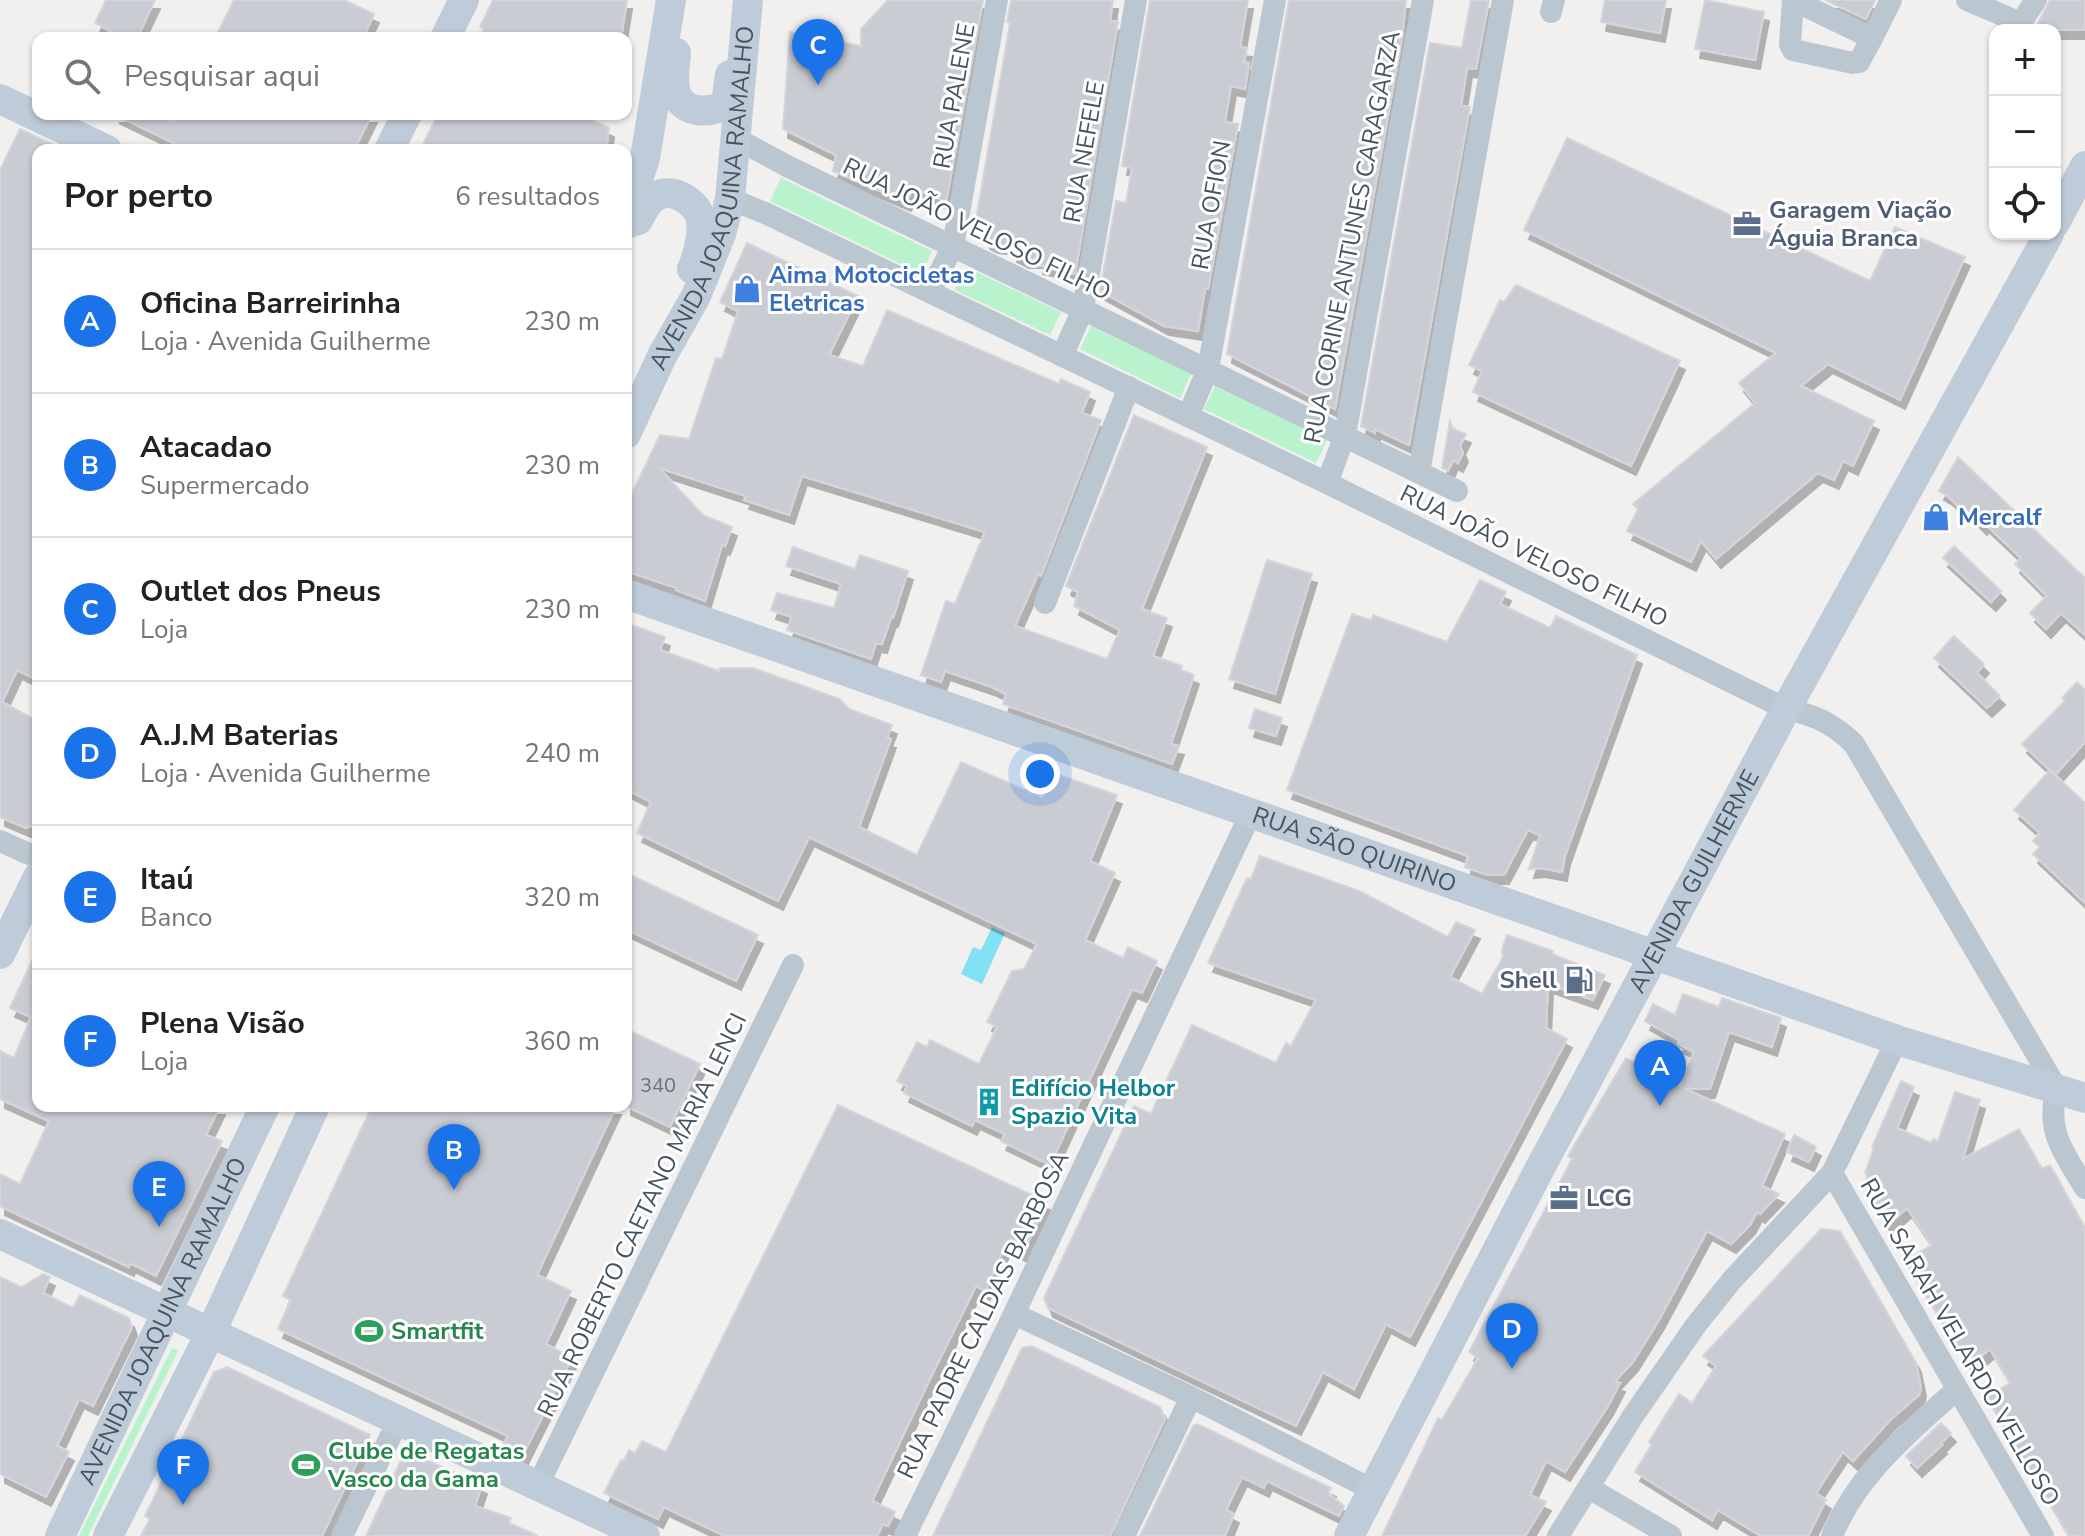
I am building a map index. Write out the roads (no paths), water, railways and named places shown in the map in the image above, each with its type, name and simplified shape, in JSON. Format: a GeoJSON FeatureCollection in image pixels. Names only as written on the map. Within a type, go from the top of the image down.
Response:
{"type":"FeatureCollection","features":[{"type":"Feature","properties":{"kind":"street"},"geometry":{"type":"LineString","coordinates":[[448,32],[464,0]]}},
{"type":"Feature","properties":{"kind":"street"},"geometry":{"type":"LineString","coordinates":[[632,198],[645,158],[671,0]]}},
{"type":"Feature","properties":{"kind":"street"},"geometry":{"type":"LineString","coordinates":[[677,0],[681,8],[675,79],[676,93],[682,101],[704,111],[726,104],[731,65],[743,52]]}},
{"type":"Feature","properties":{"kind":"street","name":"AVENIDA JOAQUINA RAMALHO"},"geometry":{"type":"LineString","coordinates":[[632,421],[662,356],[696,296],[711,262],[730,199],[748,0]]}},
{"type":"Feature","properties":{"kind":"street","name":"RUA PALENE"},"geometry":{"type":"LineString","coordinates":[[930,292],[953,246],[997,0]]}},
{"type":"Feature","properties":{"kind":"street","name":"RUA NEFELE"},"geometry":{"type":"LineString","coordinates":[[1062,356],[1083,309],[1136,0]]}},
{"type":"Feature","properties":{"kind":"street","name":"RUA OFION"},"geometry":{"type":"LineString","coordinates":[[1188,416],[1208,369],[1275,0]]}},
{"type":"Feature","properties":{"kind":"street","name":"RUA CORINE ANTUNES CARAGARZA"},"geometry":{"type":"LineString","coordinates":[[1327,483],[1345,435],[1423,0]]}},
{"type":"Feature","properties":{"kind":"street"},"geometry":{"type":"LineString","coordinates":[[1419,472],[1503,0]]}},
{"type":"Feature","properties":{"kind":"street"},"geometry":{"type":"LineString","coordinates":[[1872,38],[1793,0],[1790,44],[1793,50],[1853,63],[1859,62],[1872,38],[1891,0]]}},
{"type":"Feature","properties":{"kind":"street"},"geometry":{"type":"LineString","coordinates":[[1967,0],[2016,21],[2024,18],[2036,0]]}},
{"type":"Feature","properties":{"kind":"street"},"geometry":{"type":"LineString","coordinates":[[0,99],[32,114]]}},
{"type":"Feature","properties":{"kind":"street"},"geometry":{"type":"LineString","coordinates":[[44,120],[94,144]]}},
{"type":"Feature","properties":{"kind":"street"},"geometry":{"type":"LineString","coordinates":[[392,144],[404,120]]}},
{"type":"Feature","properties":{"kind":"street","name":"RUA JOÃO VELOSO FILHO"},"geometry":{"type":"LineString","coordinates":[[735,138],[1457,491]]}},
{"type":"Feature","properties":{"kind":"street"},"geometry":{"type":"LineString","coordinates":[[2061,212],[2085,166]]}},
{"type":"Feature","properties":{"kind":"street"},"geometry":{"type":"LineString","coordinates":[[632,222],[638,220],[650,200],[668,193],[683,197],[700,216],[694,264],[661,330],[662,356]]}},
{"type":"Feature","properties":{"kind":"street","name":"RUA JOÃO VELOSO FILHO"},"geometry":{"type":"LineString","coordinates":[[730,199],[1129,387],[1786,709],[1815,716],[1838,728],[1854,744],[2071,1093]]}},
{"type":"Feature","properties":{"kind":"street","name":"AVENIDA GUILHERME"},"geometry":{"type":"LineString","coordinates":[[1349,1536],[1786,709],[2046,240]]}},
{"type":"Feature","properties":{"kind":"street"},"geometry":{"type":"LineString","coordinates":[[1045,603],[1129,387]]}},
{"type":"Feature","properties":{"kind":"street","name":"RUA SÃO QUIRINO"},"geometry":{"type":"LineString","coordinates":[[632,596],[1897,1040],[2071,1093]]}},
{"type":"Feature","properties":{"kind":"street","name":"RUA PADRE CALDAS BARBOSA"},"geometry":{"type":"LineString","coordinates":[[905,1536],[1014,1314],[1251,813]]}},
{"type":"Feature","properties":{"kind":"street"},"geometry":{"type":"LineString","coordinates":[[0,841],[32,855]]}},
{"type":"Feature","properties":{"kind":"street"},"geometry":{"type":"LineString","coordinates":[[0,954],[32,889]]}},
{"type":"Feature","properties":{"kind":"street","name":"RUA ROBERTO CAETANO MARIA LENCI"},"geometry":{"type":"LineString","coordinates":[[537,1487],[793,965]]}},
{"type":"Feature","properties":{"kind":"street"},"geometry":{"type":"LineString","coordinates":[[1558,1536],[1633,1416],[1696,1325],[1766,1242],[1832,1173],[1897,1040]]}},
{"type":"Feature","properties":{"kind":"street"},"geometry":{"type":"LineString","coordinates":[[2071,1093],[2052,1119],[2056,1136],[2085,1188]]}},
{"type":"Feature","properties":{"kind":"street","name":"AVENIDA JOAQUINA RAMALHO"},"geometry":{"type":"LineString","coordinates":[[60,1536],[262,1112]]}},
{"type":"Feature","properties":{"kind":"street","name":"AVENIDA JOAQUINA RAMALHO"},"geometry":{"type":"LineString","coordinates":[[108,1536],[211,1332],[312,1112]]}},
{"type":"Feature","properties":{"kind":"street","name":"RUA SARAH VELARDO VELLOSO"},"geometry":{"type":"LineString","coordinates":[[1832,1173],[2043,1536]]}},
{"type":"Feature","properties":{"kind":"street"},"geometry":{"type":"LineString","coordinates":[[0,1234],[645,1536]]}},
{"type":"Feature","properties":{"kind":"street"},"geometry":{"type":"LineString","coordinates":[[1014,1314],[1191,1397],[1373,1490]]}},
{"type":"Feature","properties":{"kind":"street"},"geometry":{"type":"LineString","coordinates":[[1832,1536],[1857,1490],[1888,1452],[1957,1389]]}},
{"type":"Feature","properties":{"kind":"street"},"geometry":{"type":"LineString","coordinates":[[1124,1536],[1191,1397]]}},
{"type":"Feature","properties":{"kind":"street"},"geometry":{"type":"LineString","coordinates":[[342,1536],[398,1421]]}},
{"type":"Feature","properties":{"kind":"street"},"geometry":{"type":"LineString","coordinates":[[1589,1488],[1671,1536]]}},
{"type":"Feature","properties":{"kind":"water"},"geometry":{"type":"Polygon","coordinates":[[[992,927],[1005,933],[982,984],[961,974],[973,947],[981,950],[992,927]]]}},
{"type":"Feature","properties":{"kind":"place","name":"Outlet dos Pneus"},"geometry":{"type":"Point","coordinates":[818,85]}},
{"type":"Feature","properties":{"kind":"place","name":"Garagem Viação Águia Branca"},"geometry":{"type":"Point","coordinates":[1747,224]}},
{"type":"Feature","properties":{"kind":"place","name":"Aima Motocicletas Eletricas"},"geometry":{"type":"Point","coordinates":[747,289]}},
{"type":"Feature","properties":{"kind":"place","name":"Mercalf"},"geometry":{"type":"Point","coordinates":[1936,517]}},
{"type":"Feature","properties":{"kind":"place","name":"Shell"},"geometry":{"type":"Point","coordinates":[1579,980]}},
{"type":"Feature","properties":{"kind":"place","name":"Edifício Helbor Spazio Vita"},"geometry":{"type":"Point","coordinates":[989,1102]}},
{"type":"Feature","properties":{"kind":"place","name":"Oficina Barreirinha"},"geometry":{"type":"Point","coordinates":[1660,1106]}},
{"type":"Feature","properties":{"kind":"place","name":"Atacadao"},"geometry":{"type":"Point","coordinates":[454,1190]}},
{"type":"Feature","properties":{"kind":"place","name":"LCG"},"geometry":{"type":"Point","coordinates":[1564,1198]}},
{"type":"Feature","properties":{"kind":"place","name":"Itaú"},"geometry":{"type":"Point","coordinates":[159,1227]}},
{"type":"Feature","properties":{"kind":"place","name":"Smartfit"},"geometry":{"type":"Point","coordinates":[369,1331]}},
{"type":"Feature","properties":{"kind":"place","name":"A.J.M Baterias"},"geometry":{"type":"Point","coordinates":[1512,1369]}},
{"type":"Feature","properties":{"kind":"place","name":"Clube de Regatas Vasco da Gama"},"geometry":{"type":"Point","coordinates":[306,1465]}},
{"type":"Feature","properties":{"kind":"place","name":"Plena Visão"},"geometry":{"type":"Point","coordinates":[183,1505]}}]}
